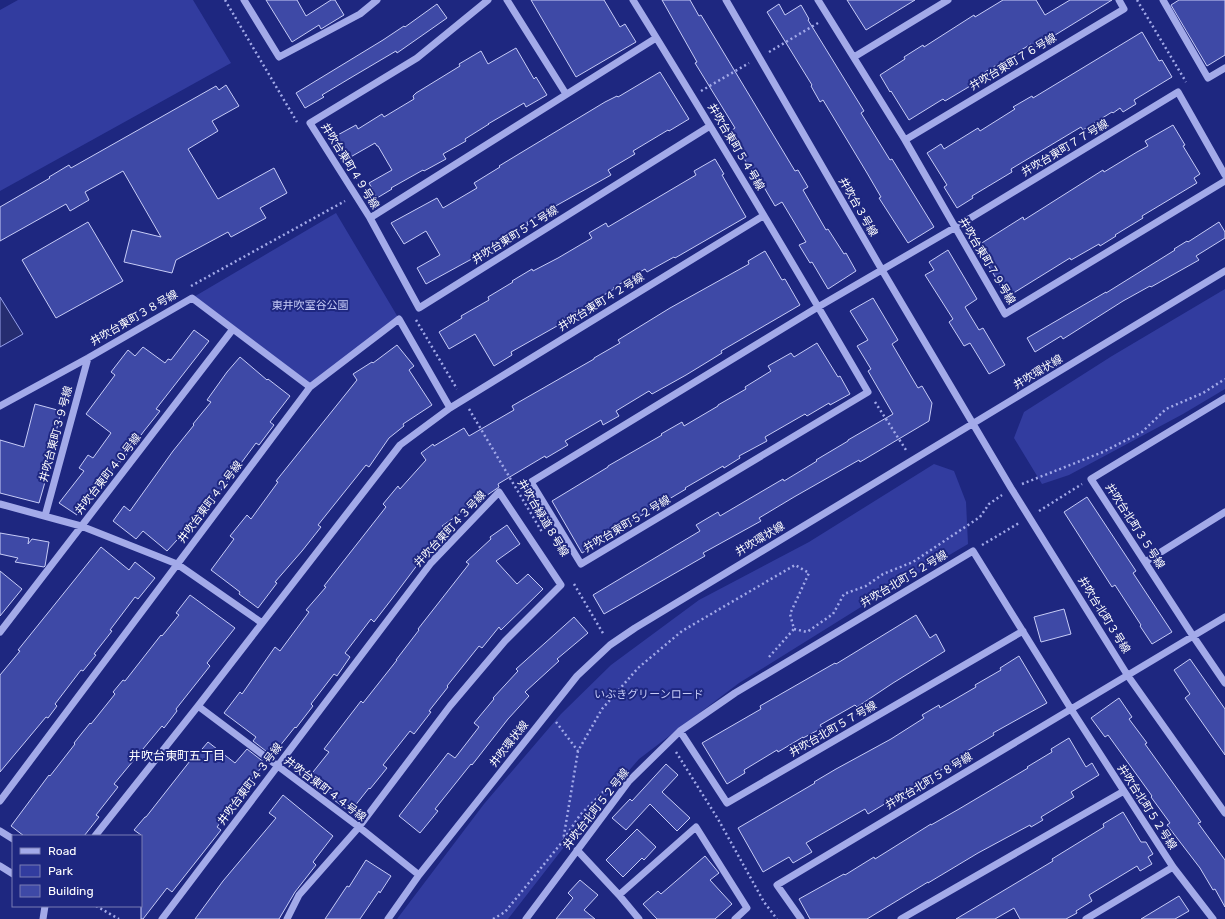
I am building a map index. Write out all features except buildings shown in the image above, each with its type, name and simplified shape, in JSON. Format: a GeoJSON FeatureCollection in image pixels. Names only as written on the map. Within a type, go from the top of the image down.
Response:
{"type":"FeatureCollection","features":[{"type":"Feature","properties":{"kind":"street"},"geometry":{"type":"LineString","coordinates":[[244,0],[279,57],[360,14],[377,0]]}},
{"type":"Feature","properties":{"kind":"street"},"geometry":{"type":"LineString","coordinates":[[365,0],[369,7]]}},
{"type":"Feature","properties":{"kind":"street","name":"井吹台東町４９号線"},"geometry":{"type":"LineString","coordinates":[[488,0],[416,58],[310,123],[370,218],[656,38]]}},
{"type":"Feature","properties":{"kind":"street"},"geometry":{"type":"LineString","coordinates":[[507,0],[566,94]]}},
{"type":"Feature","properties":{"kind":"street","name":"井吹台東町５４号線"},"geometry":{"type":"LineString","coordinates":[[633,0],[818,307]]}},
{"type":"Feature","properties":{"kind":"street","name":"井吹台３号線"},"geometry":{"type":"LineString","coordinates":[[726,0],[972,424]]}},
{"type":"Feature","properties":{"kind":"street","name":"井吹台東町７９号線"},"geometry":{"type":"LineString","coordinates":[[818,0],[905,140],[954,228],[1005,314],[1225,180]]}},
{"type":"Feature","properties":{"kind":"street"},"geometry":{"type":"LineString","coordinates":[[854,57],[948,0]]}},
{"type":"Feature","properties":{"kind":"street","name":"井吹台東町７６号線"},"geometry":{"type":"LineString","coordinates":[[905,140],[1124,9],[1119,0]]}},
{"type":"Feature","properties":{"kind":"street"},"geometry":{"type":"LineString","coordinates":[[1163,0],[1208,78],[1225,68]]}},
{"type":"Feature","properties":{"kind":"street","name":"井吹台東町７７号線"},"geometry":{"type":"LineString","coordinates":[[882,270],[1178,92],[1225,175]]}},
{"type":"Feature","properties":{"kind":"street","name":"井吹台東町５１号線"},"geometry":{"type":"LineString","coordinates":[[370,218],[419,308],[710,126]]}},
{"type":"Feature","properties":{"kind":"street","name":"井吹台東町４２号線"},"geometry":{"type":"LineString","coordinates":[[96,835],[198,706],[400,445],[450,408],[763,216]]}},
{"type":"Feature","properties":{"kind":"street","name":"井吹台東町５２号線"},"geometry":{"type":"LineString","coordinates":[[868,392],[581,564],[531,482],[818,307],[882,270]]}},
{"type":"Feature","properties":{"kind":"street","name":"井吹環状線"},"geometry":{"type":"LineString","coordinates":[[388,919],[419,875],[577,676],[610,645],[635,628],[1225,271]]}},
{"type":"Feature","properties":{"kind":"street","name":"井吹台東町３８号線"},"geometry":{"type":"LineString","coordinates":[[0,406],[88,358],[192,298],[310,387]]}},
{"type":"Feature","properties":{"kind":"street"},"geometry":{"type":"LineString","coordinates":[[818,307],[868,392]]}},
{"type":"Feature","properties":{"kind":"street","name":"井吹台東町４２号線"},"geometry":{"type":"LineString","coordinates":[[0,801],[310,387],[399,320],[450,408]]}},
{"type":"Feature","properties":{"kind":"street","name":"井吹台東町４０号線"},"geometry":{"type":"LineString","coordinates":[[0,632],[233,329]]}},
{"type":"Feature","properties":{"kind":"street","name":"井吹台東町３９号線"},"geometry":{"type":"LineString","coordinates":[[45,516],[88,358]]}},
{"type":"Feature","properties":{"kind":"street","name":"井吹台北町３５号線"},"geometry":{"type":"LineString","coordinates":[[1225,398],[1091,479],[1193,636],[1225,682]]}},
{"type":"Feature","properties":{"kind":"street","name":"井吹台北町３号線"},"geometry":{"type":"LineString","coordinates":[[972,424],[1128,676],[1225,813]]}},
{"type":"Feature","properties":{"kind":"street","name":"井吹台東町４３号線"},"geometry":{"type":"LineString","coordinates":[[162,919],[432,563],[499,492],[561,585],[505,641],[450,706],[359,827],[299,895],[288,919]]}},
{"type":"Feature","properties":{"kind":"street"},"geometry":{"type":"LineString","coordinates":[[0,504],[81,526],[177,564],[262,623]]}},
{"type":"Feature","properties":{"kind":"street"},"geometry":{"type":"LineString","coordinates":[[1145,562],[1225,512]]}},
{"type":"Feature","properties":{"kind":"street","name":"井吹台北町５２号線"},"geometry":{"type":"LineString","coordinates":[[526,919],[629,781],[680,731],[735,693],[973,551],[1173,867],[1214,919]]}},
{"type":"Feature","properties":{"kind":"street"},"geometry":{"type":"LineString","coordinates":[[1128,676],[1225,617]]}},
{"type":"Feature","properties":{"kind":"street","name":"井吹台北町５７号線"},"geometry":{"type":"LineString","coordinates":[[680,731],[727,803],[1023,631]]}},
{"type":"Feature","properties":{"kind":"street","name":"井吹台北町５８号線"},"geometry":{"type":"LineString","coordinates":[[801,919],[778,885],[1071,708],[1128,676]]}},
{"type":"Feature","properties":{"kind":"street","name":"井吹台東町４４号線"},"geometry":{"type":"LineString","coordinates":[[198,706],[277,767],[359,827],[419,875]]}},
{"type":"Feature","properties":{"kind":"street"},"geometry":{"type":"LineString","coordinates":[[901,919],[1124,791]]}},
{"type":"Feature","properties":{"kind":"street"},"geometry":{"type":"LineString","coordinates":[[620,895],[696,827],[746,908],[735,919]]}},
{"type":"Feature","properties":{"kind":"street"},"geometry":{"type":"LineString","coordinates":[[0,831],[12,838]]}},
{"type":"Feature","properties":{"kind":"street"},"geometry":{"type":"LineString","coordinates":[[577,850],[620,895],[639,919]]}},
{"type":"Feature","properties":{"kind":"street"},"geometry":{"type":"LineString","coordinates":[[0,866],[12,873]]}},
{"type":"Feature","properties":{"kind":"street"},"geometry":{"type":"LineString","coordinates":[[1086,919],[1173,867]]}},
{"type":"Feature","properties":{"kind":"street"},"geometry":{"type":"LineString","coordinates":[[43,919],[45,907]]}},
{"type":"Feature","properties":{"kind":"path"},"geometry":{"type":"LineString","coordinates":[[1137,0],[1189,87]]}},
{"type":"Feature","properties":{"kind":"path"},"geometry":{"type":"LineString","coordinates":[[692,96],[759,58],[828,16]]}},
{"type":"Feature","properties":{"kind":"path"},"geometry":{"type":"LineString","coordinates":[[493,919],[504,912],[563,841],[578,751],[602,709],[638,668],[682,631],[795,565],[809,573],[790,614],[794,629],[807,632],[833,614],[844,594],[866,586],[883,574],[912,562],[980,517],[989,504],[1011,488],[1103,452],[1142,432],[1166,409],[1203,393],[1225,379]]}},
{"type":"Feature","properties":{"kind":"path"},"geometry":{"type":"LineString","coordinates":[[868,392],[912,460]]}},
{"type":"Feature","properties":{"kind":"path","name":"井吹台緑道８号線"},"geometry":{"type":"LineString","coordinates":[[463,400],[545,536]]}},
{"type":"Feature","properties":{"kind":"path"},"geometry":{"type":"LineString","coordinates":[[973,551],[1091,479]]}},
{"type":"Feature","properties":{"kind":"path"},"geometry":{"type":"LineString","coordinates":[[573,584],[610,645]]}},
{"type":"Feature","properties":{"kind":"path"},"geometry":{"type":"LineString","coordinates":[[548,712],[578,751]]}},
{"type":"Feature","properties":{"kind":"path"},"geometry":{"type":"LineString","coordinates":[[669,742],[718,819],[764,902],[776,919]]}},
{"type":"Feature","properties":{"kind":"path"},"geometry":{"type":"LineString","coordinates":[[98,907],[119,919]]}},
{"type":"Feature","properties":{"kind":"green space"},"geometry":{"type":"Polygon","coordinates":[[[18,0],[193,0],[231,63],[0,191],[0,10],[18,0]]]}},
{"type":"Feature","properties":{"kind":"green space","name":"東井吹室谷公園"},"geometry":{"type":"Polygon","coordinates":[[[336,213],[399,319],[310,387],[192,298],[336,213]]]}},
{"type":"Feature","properties":{"kind":"green space"},"geometry":{"type":"Polygon","coordinates":[[[1225,289],[1225,389],[1183,414],[1069,475],[1042,484],[1014,438],[1024,412],[1112,356],[1225,289]]]}},
{"type":"Feature","properties":{"kind":"green space","name":"いぶきグリーンロード"},"geometry":{"type":"Polygon","coordinates":[[[934,464],[954,471],[966,502],[968,544],[861,607],[739,683],[639,759],[578,829],[508,919],[397,919],[484,804],[561,714],[611,665],[699,600],[809,542],[934,464]]]}},
{"type":"Feature","properties":{"kind":"shaded area"},"geometry":{"type":"Polygon","coordinates":[[[0,297],[23,334],[0,347],[0,297]]]}},
{"type":"Feature","properties":{"kind":"district","name":"井吹台東町五丁目"},"geometry":{"type":"Point","coordinates":[177,756]}}]}
